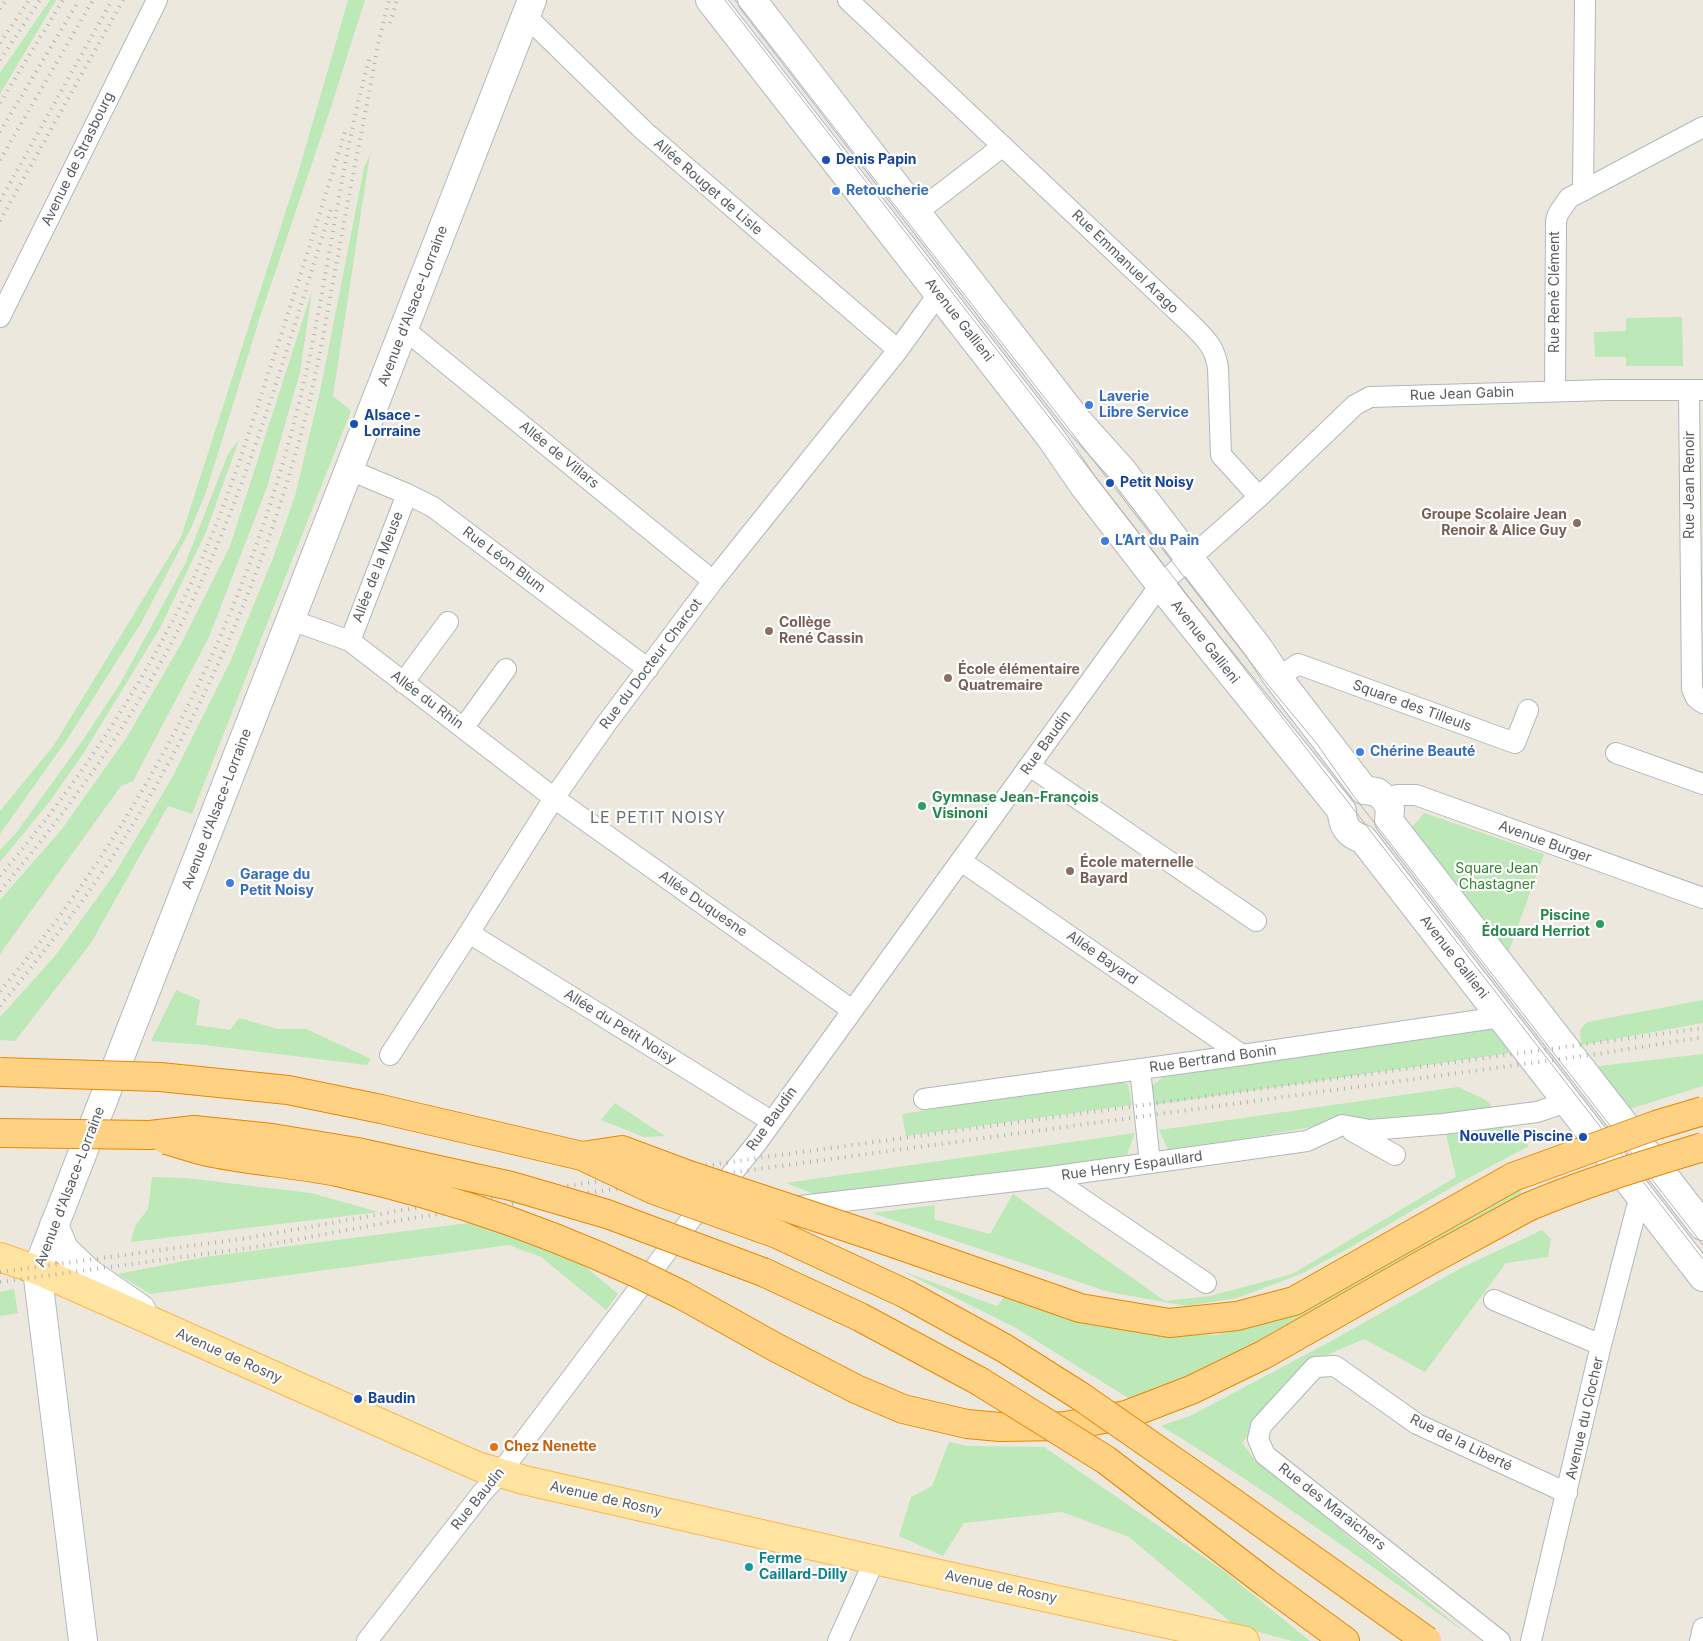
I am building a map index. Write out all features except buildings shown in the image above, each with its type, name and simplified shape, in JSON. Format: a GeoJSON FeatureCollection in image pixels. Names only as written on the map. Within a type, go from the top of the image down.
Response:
{"type":"FeatureCollection","features":[{"type":"Feature","properties":{"kind":"highway"},"geometry":{"type":"LineString","coordinates":[[0,1072],[160,1077],[288,1090],[381,1109],[582,1156],[654,1190],[777,1234],[906,1294],[1004,1348],[1080,1396],[1175,1461],[1427,1641]]}},
{"type":"Feature","properties":{"kind":"highway"},"geometry":{"type":"LineString","coordinates":[[582,1156],[622,1150],[1080,1308],[1168,1323],[1237,1316],[1294,1301],[1514,1177],[1656,1125],[1703,1111]]}},
{"type":"Feature","properties":{"kind":"highway"},"geometry":{"type":"LineString","coordinates":[[0,1133],[150,1135],[194,1130],[272,1138],[358,1152],[511,1186],[607,1214],[762,1272],[860,1317],[979,1380],[1106,1460],[1345,1641]]}},
{"type":"Feature","properties":{"kind":"highway"},"geometry":{"type":"LineString","coordinates":[[150,1135],[212,1153],[335,1172],[432,1195],[530,1227],[591,1254],[625,1266],[856,1389],[903,1409],[975,1425],[1000,1427],[1065,1426],[1126,1415],[1192,1390],[1262,1355],[1528,1207],[1642,1165],[1703,1147]]}},
{"type":"Feature","properties":{"kind":"main road","name":"Avenue de Rosny"},"geometry":{"type":"LineString","coordinates":[[0,1257],[37,1270],[477,1466],[534,1482],[1214,1638],[1245,1641]]}},
{"type":"Feature","properties":{"kind":"street","name":"Avenue de Strasbourg"},"geometry":{"type":"LineString","coordinates":[[0,317],[157,0]]}},
{"type":"Feature","properties":{"kind":"street","name":"Avenue Gallieni"},"geometry":{"type":"LineString","coordinates":[[710,0],[1045,430],[1084,486],[1160,585],[1235,681],[1256,704],[1342,811],[1344,824],[1347,829],[1354,836],[1363,839],[1703,1277]]}},
{"type":"Feature","properties":{"kind":"street"},"geometry":{"type":"LineString","coordinates":[[752,0],[1086,432],[1121,469],[1259,650],[1278,678],[1379,803],[1703,1226]]}},
{"type":"Feature","properties":{"kind":"street","name":"Rue Emmanuel Arago"},"geometry":{"type":"LineString","coordinates":[[848,0],[1210,344],[1216,355],[1218,368],[1221,455],[1259,497]]}},
{"type":"Feature","properties":{"kind":"street"},"geometry":{"type":"LineString","coordinates":[[1583,192],[1585,0]]}},
{"type":"Feature","properties":{"kind":"street","name":"Avenue d'Alsace-Lorraine"},"geometry":{"type":"LineString","coordinates":[[83,1641],[37,1270],[529,8]]}},
{"type":"Feature","properties":{"kind":"street","name":"Allée Rouget de Lisle"},"geometry":{"type":"LineString","coordinates":[[529,8],[643,130],[898,350]]}},
{"type":"Feature","properties":{"kind":"street","name":"Rue René Clément"},"geometry":{"type":"LineString","coordinates":[[1555,391],[1556,221],[1558,214],[1569,198],[1703,127]]}},
{"type":"Feature","properties":{"kind":"street"},"geometry":{"type":"LineString","coordinates":[[916,213],[1003,146]]}},
{"type":"Feature","properties":{"kind":"street","name":"Rue du Docteur Charcot"},"geometry":{"type":"LineString","coordinates":[[390,1055],[470,933],[554,798],[713,581],[898,350],[939,293]]}},
{"type":"Feature","properties":{"kind":"street","name":"Allée de Villars"},"geometry":{"type":"LineString","coordinates":[[404,329],[713,581]]}},
{"type":"Feature","properties":{"kind":"street","name":"Rue Jean Gabin"},"geometry":{"type":"LineString","coordinates":[[1259,497],[1355,405],[1370,397],[1555,391],[1696,390]]}},
{"type":"Feature","properties":{"kind":"street","name":"Rue Jean Renoir"},"geometry":{"type":"LineString","coordinates":[[1696,390],[1692,689],[1700,700]]}},
{"type":"Feature","properties":{"kind":"street","name":"Rue Léon Blum"},"geometry":{"type":"LineString","coordinates":[[350,470],[433,506],[648,669]]}},
{"type":"Feature","properties":{"kind":"street","name":"Allée de la Meuse"},"geometry":{"type":"LineString","coordinates":[[350,641],[407,494]]}},
{"type":"Feature","properties":{"kind":"street"},"geometry":{"type":"LineString","coordinates":[[1190,560],[1259,497]]}},
{"type":"Feature","properties":{"kind":"street","name":"Rue Baudin"},"geometry":{"type":"LineString","coordinates":[[367,1641],[482,1493],[500,1473],[692,1218],[726,1181],[772,1121],[1160,585],[1190,560]]}},
{"type":"Feature","properties":{"kind":"street","name":"Allée du Rhin"},"geometry":{"type":"LineString","coordinates":[[291,620],[350,641],[554,798]]}},
{"type":"Feature","properties":{"kind":"street"},"geometry":{"type":"LineString","coordinates":[[403,683],[448,622]]}},
{"type":"Feature","properties":{"kind":"street","name":"Square des Tilleuls"},"geometry":{"type":"LineString","coordinates":[[1278,678],[1298,664],[1515,743],[1528,710]]}},
{"type":"Feature","properties":{"kind":"street"},"geometry":{"type":"LineString","coordinates":[[464,727],[506,669]]}},
{"type":"Feature","properties":{"kind":"street"},"geometry":{"type":"LineString","coordinates":[[1616,753],[1703,784]]}},
{"type":"Feature","properties":{"kind":"street"},"geometry":{"type":"LineString","coordinates":[[1030,766],[1256,921]]}},
{"type":"Feature","properties":{"kind":"street"},"geometry":{"type":"LineString","coordinates":[[1342,811],[1347,799],[1352,794],[1379,803]]}},
{"type":"Feature","properties":{"kind":"street","name":"Avenue Burger"},"geometry":{"type":"LineString","coordinates":[[1379,803],[1397,795],[1416,795],[1703,898]]}},
{"type":"Feature","properties":{"kind":"street","name":"Allée Duquesne"},"geometry":{"type":"LineString","coordinates":[[554,798],[852,1010]]}},
{"type":"Feature","properties":{"kind":"street"},"geometry":{"type":"LineString","coordinates":[[1363,839],[1376,837],[1383,832],[1379,803]]}},
{"type":"Feature","properties":{"kind":"street","name":"Allée Bayard"},"geometry":{"type":"LineString","coordinates":[[961,861],[1242,1055]]}},
{"type":"Feature","properties":{"kind":"street","name":"Allée du Petit Noisy"},"geometry":{"type":"LineString","coordinates":[[470,933],[772,1121]]}},
{"type":"Feature","properties":{"kind":"street","name":"Rue Bertrand Bonin"},"geometry":{"type":"LineString","coordinates":[[924,1099],[1501,1017]]}},
{"type":"Feature","properties":{"kind":"street"},"geometry":{"type":"LineString","coordinates":[[1140,1069],[1150,1163]]}},
{"type":"Feature","properties":{"kind":"street"},"geometry":{"type":"LineString","coordinates":[[1342,1125],[1370,1130],[1443,1124],[1537,1112],[1567,1102]]}},
{"type":"Feature","properties":{"kind":"street"},"geometry":{"type":"LineString","coordinates":[[1342,1125],[1395,1155]]}},
{"type":"Feature","properties":{"kind":"street","name":"Rue Henry Espaullard"},"geometry":{"type":"LineString","coordinates":[[692,1218],[1050,1177],[1307,1141],[1342,1125]]}},
{"type":"Feature","properties":{"kind":"street"},"geometry":{"type":"LineString","coordinates":[[1050,1177],[1206,1283]]}},
{"type":"Feature","properties":{"kind":"street","name":"Avenue du Clocher"},"geometry":{"type":"LineString","coordinates":[[1532,1641],[1601,1345],[1640,1195]]}},
{"type":"Feature","properties":{"kind":"street"},"geometry":{"type":"LineString","coordinates":[[54,1225],[64,1248],[89,1273],[171,1330]]}},
{"type":"Feature","properties":{"kind":"street"},"geometry":{"type":"LineString","coordinates":[[1494,1300],[1601,1345]]}},
{"type":"Feature","properties":{"kind":"street","name":"Rue de la Liberté"},"geometry":{"type":"LineString","coordinates":[[1335,1366],[1417,1424],[1567,1493]]}},
{"type":"Feature","properties":{"kind":"street","name":"Rue des Maraichers"},"geometry":{"type":"LineString","coordinates":[[1335,1366],[1315,1367],[1261,1426],[1258,1439],[1265,1455],[1500,1641]]}},
{"type":"Feature","properties":{"kind":"street"},"geometry":{"type":"LineString","coordinates":[[838,1641],[875,1559]]}},
{"type":"Feature","properties":{"kind":"street"},"geometry":{"type":"LineString","coordinates":[[1700,1641],[1703,1628]]}},
{"type":"Feature","properties":{"kind":"green space"},"geometry":{"type":"Polygon","coordinates":[[[50,0],[56,0],[0,94],[0,73],[50,0]]]}},
{"type":"Feature","properties":{"kind":"green space"},"geometry":{"type":"Polygon","coordinates":[[[348,0],[365,0],[259,320],[206,492],[192,526],[141,623],[66,741],[0,834],[0,811],[54,745],[181,537],[299,170],[348,0]]]}},
{"type":"Feature","properties":{"kind":"green space"},"geometry":{"type":"Polygon","coordinates":[[[370,154],[333,396],[351,411],[192,814],[168,806],[91,943],[15,1041],[0,1040],[0,1017],[55,956],[114,875],[172,778],[231,660],[273,558],[295,496],[321,387],[364,168],[370,154]]]}},
{"type":"Feature","properties":{"kind":"green space"},"geometry":{"type":"Polygon","coordinates":[[[312,291],[300,372],[267,487],[209,637],[133,781],[121,786],[0,954],[0,900],[62,829],[127,737],[182,642],[230,546],[312,291]]]}},
{"type":"Feature","properties":{"kind":"green space"},"geometry":{"type":"Polygon","coordinates":[[[1682,317],[1683,366],[1626,366],[1626,357],[1595,357],[1594,332],[1626,331],[1626,318],[1682,317]]]}},
{"type":"Feature","properties":{"kind":"green space"},"geometry":{"type":"Polygon","coordinates":[[[239,440],[206,532],[160,628],[83,754],[50,801],[0,862],[0,850],[16,833],[81,743],[120,684],[185,564],[228,454],[239,440]]]}},
{"type":"Feature","properties":{"kind":"green space","name":"Square Jean Chastagner"},"geometry":{"type":"Polygon","coordinates":[[[1424,813],[1544,854],[1509,951],[1412,827],[1424,813]]]}},
{"type":"Feature","properties":{"kind":"green space"},"geometry":{"type":"Polygon","coordinates":[[[176,990],[200,1000],[196,1025],[230,1030],[239,1018],[278,1029],[306,1029],[371,1059],[367,1065],[205,1045],[151,1041],[176,990]]]}},
{"type":"Feature","properties":{"kind":"green space"},"geometry":{"type":"Polygon","coordinates":[[[1703,1000],[1703,1023],[1581,1045],[1580,1030],[1587,1022],[1703,1000]]]}},
{"type":"Feature","properties":{"kind":"green space"},"geometry":{"type":"Polygon","coordinates":[[[1493,1026],[1510,1053],[1152,1105],[1151,1087],[1163,1077],[1493,1026]]]}},
{"type":"Feature","properties":{"kind":"green space"},"geometry":{"type":"Polygon","coordinates":[[[1703,1054],[1703,1086],[1623,1111],[1591,1067],[1703,1054]]]}},
{"type":"Feature","properties":{"kind":"green space"},"geometry":{"type":"Polygon","coordinates":[[[1117,1080],[1128,1084],[1132,1105],[906,1136],[902,1114],[1117,1080]]]}},
{"type":"Feature","properties":{"kind":"green space"},"geometry":{"type":"Polygon","coordinates":[[[1458,1087],[1486,1100],[1529,1146],[1457,1184],[1301,1274],[1237,1298],[1186,1306],[1109,1292],[872,1213],[935,1205],[934,1219],[990,1234],[1013,1194],[1165,1301],[1210,1296],[1292,1274],[1456,1177],[1443,1121],[1317,1126],[1169,1152],[1159,1130],[1458,1087]]]}},
{"type":"Feature","properties":{"kind":"green space"},"geometry":{"type":"Polygon","coordinates":[[[615,1103],[665,1136],[644,1137],[601,1120],[615,1103]]]}},
{"type":"Feature","properties":{"kind":"green space"},"geometry":{"type":"Polygon","coordinates":[[[1135,1133],[1127,1155],[832,1201],[786,1183],[1135,1133]]]}},
{"type":"Feature","properties":{"kind":"green space"},"geometry":{"type":"Polygon","coordinates":[[[152,1177],[186,1178],[311,1193],[379,1212],[131,1242],[135,1226],[148,1209],[152,1177]]]}},
{"type":"Feature","properties":{"kind":"green space"},"geometry":{"type":"Polygon","coordinates":[[[1520,1188],[1523,1198],[1221,1366],[1133,1401],[1016,1328],[902,1271],[997,1306],[1004,1297],[1090,1323],[1146,1333],[1215,1335],[1263,1323],[1520,1188]]]}},
{"type":"Feature","properties":{"kind":"green space"},"geometry":{"type":"Polygon","coordinates":[[[484,1221],[567,1251],[618,1294],[606,1310],[541,1257],[509,1245],[150,1294],[118,1274],[205,1257],[484,1221]]]}},
{"type":"Feature","properties":{"kind":"green space"},"geometry":{"type":"Polygon","coordinates":[[[1542,1230],[1551,1239],[1548,1257],[1506,1263],[1425,1372],[1364,1339],[1322,1357],[1285,1389],[1242,1443],[1255,1460],[1465,1632],[1277,1500],[1161,1426],[1192,1415],[1333,1340],[1461,1268],[1542,1230]]]}},
{"type":"Feature","properties":{"kind":"green space"},"geometry":{"type":"Polygon","coordinates":[[[14,1289],[18,1313],[0,1316],[0,1292],[14,1289]]]}},
{"type":"Feature","properties":{"kind":"green space"},"geometry":{"type":"Polygon","coordinates":[[[949,1442],[967,1446],[1044,1447],[1224,1571],[1310,1641],[1292,1641],[1234,1625],[1129,1537],[1062,1512],[964,1523],[943,1556],[899,1536],[911,1497],[932,1486],[949,1442]]]}},
{"type":"Feature","properties":{"kind":"tram line"},"geometry":{"type":"LineString","coordinates":[[725,0],[1703,1259]]}},
{"type":"Feature","properties":{"kind":"tram line"},"geometry":{"type":"LineString","coordinates":[[735,0],[1269,686],[1317,744],[1352,794],[1703,1245]]}},
{"type":"Feature","properties":{"kind":"railway"},"geometry":{"type":"LineString","coordinates":[[0,9],[6,0]]}},
{"type":"Feature","properties":{"kind":"railway"},"geometry":{"type":"LineString","coordinates":[[0,43],[29,0]]}},
{"type":"Feature","properties":{"kind":"railway"},"geometry":{"type":"LineString","coordinates":[[0,60],[40,0]]}},
{"type":"Feature","properties":{"kind":"railway"},"geometry":{"type":"LineString","coordinates":[[0,103],[63,0]]}},
{"type":"Feature","properties":{"kind":"railway"},"geometry":{"type":"LineString","coordinates":[[0,132],[79,0]]}},
{"type":"Feature","properties":{"kind":"railway"},"geometry":{"type":"LineString","coordinates":[[0,160],[93,0]]}},
{"type":"Feature","properties":{"kind":"railway"},"geometry":{"type":"LineString","coordinates":[[0,201],[112,0]]}},
{"type":"Feature","properties":{"kind":"railway"},"geometry":{"type":"LineString","coordinates":[[0,221],[123,0]]}},
{"type":"Feature","properties":{"kind":"railway"},"geometry":{"type":"LineString","coordinates":[[0,1006],[85,897],[141,811],[196,711],[243,606],[282,499],[310,398],[377,49],[389,0]]}},
{"type":"Feature","properties":{"kind":"railway"},"geometry":{"type":"LineString","coordinates":[[390,23],[397,0]]}},
{"type":"Feature","properties":{"kind":"railway"},"geometry":{"type":"LineString","coordinates":[[0,991],[53,924],[103,854],[148,781],[188,705],[224,627],[256,546],[282,465],[304,382],[351,137],[370,56]]}},
{"type":"Feature","properties":{"kind":"railway"},"geometry":{"type":"LineString","coordinates":[[0,876],[56,806],[107,733],[153,656],[194,577],[225,502],[243,451],[298,284],[345,132]]}},
{"type":"Feature","properties":{"kind":"railway"},"geometry":{"type":"LineString","coordinates":[[0,891],[79,791],[103,756],[148,685],[188,610],[230,512],[267,412],[331,209]]}},
{"type":"Feature","properties":{"kind":"railway"},"geometry":{"type":"LineString","coordinates":[[0,1272],[248,1238],[409,1209],[765,1157],[1703,1028]]}},
{"type":"Feature","properties":{"kind":"railway"},"geometry":{"type":"LineString","coordinates":[[0,1282],[256,1247],[412,1218],[1597,1054],[1703,1037]]}},
{"type":"Feature","properties":{"kind":"place","name":"Denis Papin"},"geometry":{"type":"Point","coordinates":[826,160]}},
{"type":"Feature","properties":{"kind":"place","name":"Retoucherie"},"geometry":{"type":"Point","coordinates":[836,191]}},
{"type":"Feature","properties":{"kind":"place","name":"Laverie Libre Service"},"geometry":{"type":"Point","coordinates":[1089,405]}},
{"type":"Feature","properties":{"kind":"place","name":"Alsace - Lorraine"},"geometry":{"type":"Point","coordinates":[354,424]}},
{"type":"Feature","properties":{"kind":"place","name":"Petit Noisy"},"geometry":{"type":"Point","coordinates":[1110,483]}},
{"type":"Feature","properties":{"kind":"place","name":"Groupe Scolaire Jean Renoir & Alice Guy"},"geometry":{"type":"Point","coordinates":[1577,523]}},
{"type":"Feature","properties":{"kind":"place","name":"L’Art du Pain"},"geometry":{"type":"Point","coordinates":[1105,541]}},
{"type":"Feature","properties":{"kind":"place","name":"Collège René Cassin"},"geometry":{"type":"Point","coordinates":[769,631]}},
{"type":"Feature","properties":{"kind":"place","name":"École élémentaire Quatremaire"},"geometry":{"type":"Point","coordinates":[948,678]}},
{"type":"Feature","properties":{"kind":"place","name":"Chérine Beauté"},"geometry":{"type":"Point","coordinates":[1360,752]}},
{"type":"Feature","properties":{"kind":"place","name":"Gymnase Jean-François Visinoni"},"geometry":{"type":"Point","coordinates":[922,806]}},
{"type":"Feature","properties":{"kind":"place","name":"École maternelle Bayard"},"geometry":{"type":"Point","coordinates":[1070,871]}},
{"type":"Feature","properties":{"kind":"place","name":"Garage du Petit Noisy"},"geometry":{"type":"Point","coordinates":[230,883]}},
{"type":"Feature","properties":{"kind":"place","name":"Piscine Édouard Herriot"},"geometry":{"type":"Point","coordinates":[1600,924]}},
{"type":"Feature","properties":{"kind":"place","name":"Nouvelle Piscine"},"geometry":{"type":"Point","coordinates":[1583,1137]}},
{"type":"Feature","properties":{"kind":"place","name":"Baudin"},"geometry":{"type":"Point","coordinates":[358,1399]}},
{"type":"Feature","properties":{"kind":"place","name":"Chez Nenette"},"geometry":{"type":"Point","coordinates":[494,1447]}},
{"type":"Feature","properties":{"kind":"place","name":"Ferme Caillard-Dilly"},"geometry":{"type":"Point","coordinates":[749,1567]}},
{"type":"Feature","properties":{"kind":"district","name":"LE PETIT NOISY"},"geometry":{"type":"Point","coordinates":[658,818]}}]}
